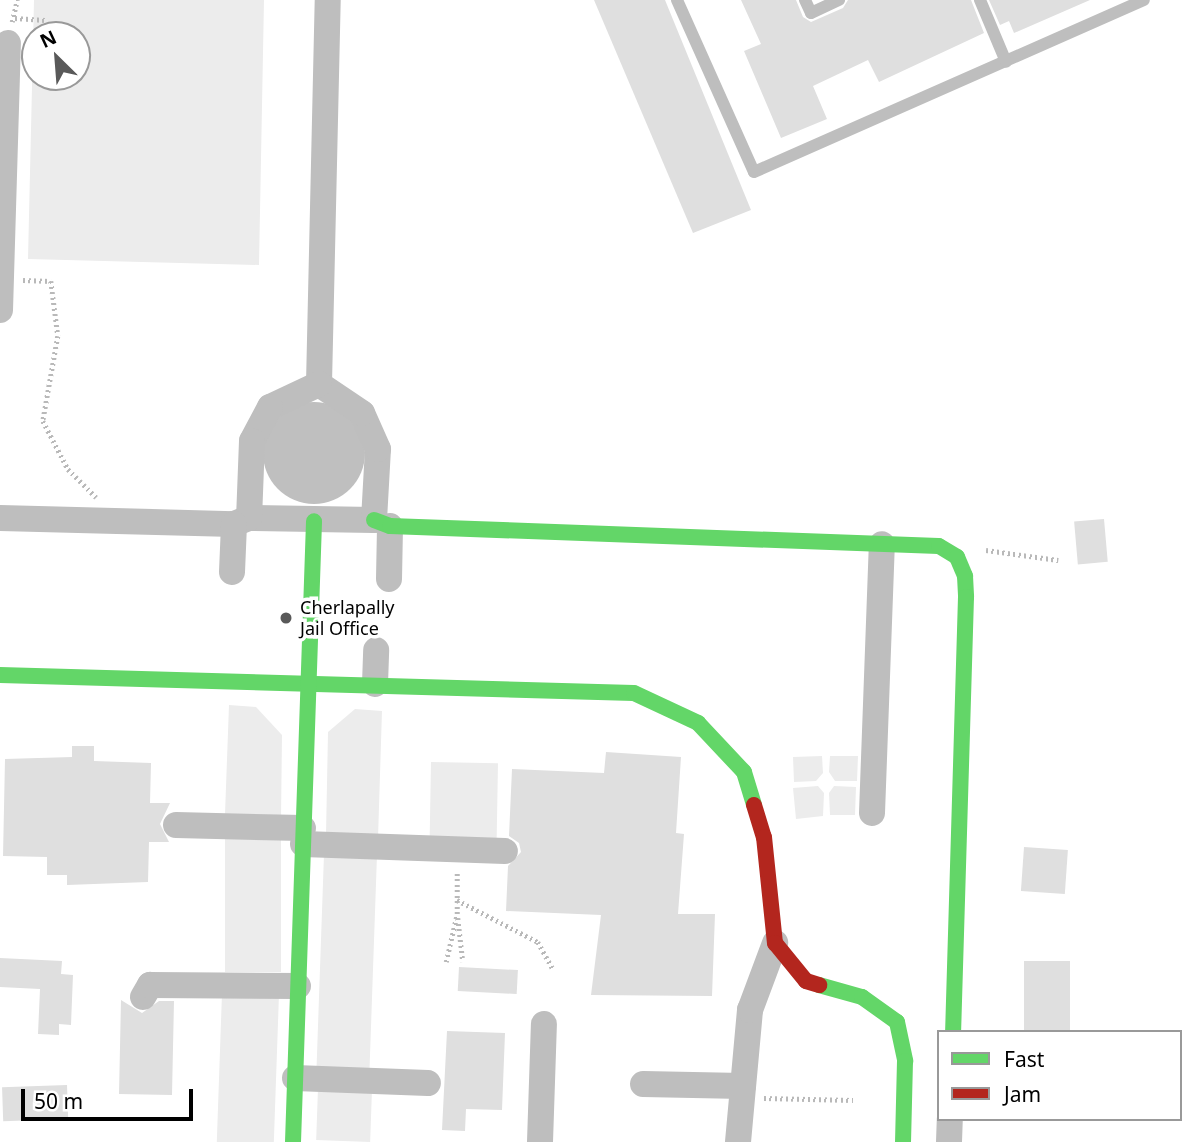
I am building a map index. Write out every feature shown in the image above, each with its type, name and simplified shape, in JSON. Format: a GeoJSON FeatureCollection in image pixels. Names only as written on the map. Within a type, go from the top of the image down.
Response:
{"type":"FeatureCollection","features":[{"type":"Feature","properties":{"kind":"street"},"geometry":{"type":"LineString","coordinates":[[319,384],[328,0]]}},
{"type":"Feature","properties":{"kind":"street"},"geometry":{"type":"LineString","coordinates":[[0,310],[10,31]]}},
{"type":"Feature","properties":{"kind":"street"},"geometry":{"type":"LineString","coordinates":[[232,572],[242,521],[252,441],[270,407],[319,384]]}},
{"type":"Feature","properties":{"kind":"street"},"geometry":{"type":"LineString","coordinates":[[319,384],[362,413],[378,449],[382,523],[389,579]]}},
{"type":"Feature","properties":{"kind":"street"},"geometry":{"type":"LineString","coordinates":[[0,517],[120,521],[382,523],[939,546],[957,557],[965,576],[966,597],[953,1030]]}},
{"type":"Feature","properties":{"kind":"street"},"geometry":{"type":"LineString","coordinates":[[293,1142],[311,682],[314,521]]}},
{"type":"Feature","properties":{"kind":"street"},"geometry":{"type":"LineString","coordinates":[[872,813],[882,544]]}},
{"type":"Feature","properties":{"kind":"street"},"geometry":{"type":"LineString","coordinates":[[375,684],[376,650]]}},
{"type":"Feature","properties":{"kind":"street"},"geometry":{"type":"LineString","coordinates":[[0,675],[634,693],[698,723],[744,772],[764,836],[775,943],[753,997],[738,1142]]}},
{"type":"Feature","properties":{"kind":"street"},"geometry":{"type":"LineString","coordinates":[[176,825],[458,850],[505,851]]}},
{"type":"Feature","properties":{"kind":"street"},"geometry":{"type":"LineString","coordinates":[[775,943],[806,981],[862,997],[897,1022],[905,1062],[903,1142]]}},
{"type":"Feature","properties":{"kind":"street"},"geometry":{"type":"LineString","coordinates":[[143,997],[150,985],[298,986]]}},
{"type":"Feature","properties":{"kind":"street"},"geometry":{"type":"LineString","coordinates":[[540,1142],[544,1024]]}},
{"type":"Feature","properties":{"kind":"street"},"geometry":{"type":"LineString","coordinates":[[295,1078],[428,1083]]}},
{"type":"Feature","properties":{"kind":"street"},"geometry":{"type":"LineString","coordinates":[[643,1084],[743,1092]]}},
{"type":"Feature","properties":{"kind":"street"},"geometry":{"type":"LineString","coordinates":[[949,1142],[950,1121]]}},
{"type":"Feature","properties":{"kind":"lane"},"geometry":{"type":"LineString","coordinates":[[677,0],[754,172],[1144,0]]}},
{"type":"Feature","properties":{"kind":"lane"},"geometry":{"type":"LineString","coordinates":[[805,0],[811,13],[839,0]]}},
{"type":"Feature","properties":{"kind":"lane"},"geometry":{"type":"LineString","coordinates":[[981,0],[1006,62]]}},
{"type":"Feature","properties":{"kind":"path"},"geometry":{"type":"LineString","coordinates":[[10,31],[45,20]]}},
{"type":"Feature","properties":{"kind":"path"},"geometry":{"type":"LineString","coordinates":[[1,279],[51,281],[58,336],[43,421],[68,469],[120,521]]}},
{"type":"Feature","properties":{"kind":"path"},"geometry":{"type":"LineString","coordinates":[[957,557],[970,548],[1058,560]]}},
{"type":"Feature","properties":{"kind":"path"},"geometry":{"type":"LineString","coordinates":[[458,850],[457,914],[463,962]]}},
{"type":"Feature","properties":{"kind":"path"},"geometry":{"type":"LineString","coordinates":[[457,900],[538,942],[553,969]]}},
{"type":"Feature","properties":{"kind":"path"},"geometry":{"type":"LineString","coordinates":[[446,962],[457,914]]}},
{"type":"Feature","properties":{"kind":"path"},"geometry":{"type":"LineString","coordinates":[[743,1092],[853,1100]]}},
{"type":"Feature","properties":{"kind":"shaded area"},"geometry":{"type":"Polygon","coordinates":[[[34,0],[264,0],[259,265],[28,259],[32,91],[91,91],[91,21],[34,21],[34,0]]]}},
{"type":"Feature","properties":{"kind":"shaded area"},"geometry":{"type":"Polygon","coordinates":[[[314,402],[334,406],[350,417],[361,433],[365,453],[361,473],[350,489],[334,500],[314,504],[294,500],[278,489],[267,473],[263,453],[267,433],[278,417],[294,406],[314,402]]]}},
{"type":"Feature","properties":{"kind":"shaded area"},"geometry":{"type":"Polygon","coordinates":[[[229,705],[256,707],[282,735],[281,818],[225,814],[229,705]]]}},
{"type":"Feature","properties":{"kind":"shaded area"},"geometry":{"type":"Polygon","coordinates":[[[355,709],[382,711],[378,838],[326,835],[328,732],[355,709]]]}},
{"type":"Feature","properties":{"kind":"shaded area"},"geometry":{"type":"Polygon","coordinates":[[[822,756],[823,773],[816,781],[794,782],[793,757],[822,756]]]}},
{"type":"Feature","properties":{"kind":"shaded area"},"geometry":{"type":"Polygon","coordinates":[[[830,756],[858,756],[857,781],[835,781],[829,772],[830,756]]]}},
{"type":"Feature","properties":{"kind":"shaded area"},"geometry":{"type":"Polygon","coordinates":[[[431,762],[498,763],[497,841],[430,840],[431,762]]]}},
{"type":"Feature","properties":{"kind":"shaded area"},"geometry":{"type":"Polygon","coordinates":[[[818,786],[824,793],[823,816],[796,819],[793,788],[818,786]]]}},
{"type":"Feature","properties":{"kind":"shaded area"},"geometry":{"type":"Polygon","coordinates":[[[834,786],[856,787],[855,815],[830,815],[829,793],[834,786]]]}},
{"type":"Feature","properties":{"kind":"shaded area"},"geometry":{"type":"Polygon","coordinates":[[[225,836],[281,836],[281,972],[225,972],[225,836]]]}},
{"type":"Feature","properties":{"kind":"shaded area"},"geometry":{"type":"Polygon","coordinates":[[[324,854],[377,856],[369,1071],[316,1069],[324,854]]]}},
{"type":"Feature","properties":{"kind":"shaded area"},"geometry":{"type":"Polygon","coordinates":[[[222,993],[279,995],[274,1142],[217,1142],[222,993]]]}},
{"type":"Feature","properties":{"kind":"shaded area"},"geometry":{"type":"Polygon","coordinates":[[[318,1087],[372,1089],[370,1142],[316,1140],[318,1087]]]}},
{"type":"Feature","properties":{"kind":"building"},"geometry":{"type":"Polygon","coordinates":[[[594,0],[665,0],[751,210],[693,233],[594,0]]]}},
{"type":"Feature","properties":{"kind":"building"},"geometry":{"type":"Polygon","coordinates":[[[741,0],[796,0],[803,17],[811,22],[843,8],[848,0],[971,0],[984,33],[879,82],[868,60],[813,86],[827,119],[781,138],[744,51],[761,44],[741,0]]]}},
{"type":"Feature","properties":{"kind":"building"},"geometry":{"type":"Polygon","coordinates":[[[989,0],[1090,0],[1014,33],[1009,21],[1000,25],[989,0]]]}},
{"type":"Feature","properties":{"kind":"building"},"geometry":{"type":"Polygon","coordinates":[[[1104,519],[1108,562],[1078,564],[1074,522],[1104,519]]]}},
{"type":"Feature","properties":{"kind":"building"},"geometry":{"type":"Polygon","coordinates":[[[72,746],[94,746],[94,761],[151,763],[150,803],[170,803],[160,824],[169,842],[149,842],[148,882],[67,885],[67,875],[47,875],[47,857],[3,856],[5,759],[72,757],[72,746]]]}},
{"type":"Feature","properties":{"kind":"building"},"geometry":{"type":"Polygon","coordinates":[[[606,752],[681,757],[676,833],[684,834],[678,914],[715,914],[712,996],[591,995],[601,915],[506,911],[508,866],[521,852],[519,843],[509,836],[512,769],[604,773],[606,752]]]}},
{"type":"Feature","properties":{"kind":"building"},"geometry":{"type":"Polygon","coordinates":[[[1024,847],[1068,850],[1065,894],[1021,891],[1024,847]]]}},
{"type":"Feature","properties":{"kind":"building"},"geometry":{"type":"Polygon","coordinates":[[[0,958],[62,961],[61,974],[73,975],[71,1025],[59,1024],[59,1035],[38,1034],[40,989],[0,987],[0,958]]]}},
{"type":"Feature","properties":{"kind":"building"},"geometry":{"type":"Polygon","coordinates":[[[1024,961],[1070,961],[1070,1030],[1024,1030],[1024,961]]]}},
{"type":"Feature","properties":{"kind":"building"},"geometry":{"type":"Polygon","coordinates":[[[459,967],[518,970],[517,994],[458,991],[459,967]]]}},
{"type":"Feature","properties":{"kind":"building"},"geometry":{"type":"Polygon","coordinates":[[[121,1000],[142,1013],[159,1001],[174,1001],[172,1095],[119,1094],[121,1000]]]}},
{"type":"Feature","properties":{"kind":"building"},"geometry":{"type":"Polygon","coordinates":[[[447,1031],[505,1033],[502,1110],[466,1109],[465,1131],[442,1130],[447,1031]]]}},
{"type":"Feature","properties":{"kind":"building"},"geometry":{"type":"Polygon","coordinates":[[[67,1085],[68,1119],[3,1121],[2,1087],[67,1085]]]}},
{"type":"Feature","properties":{"kind":"traffic: fast"},"geometry":{"type":"LineString","coordinates":[[374,520],[390,526],[939,546],[957,557],[965,576],[966,597],[953,1030]]}},
{"type":"Feature","properties":{"kind":"traffic: fast"},"geometry":{"type":"LineString","coordinates":[[293,1142],[314,521]]}},
{"type":"Feature","properties":{"kind":"traffic: fast"},"geometry":{"type":"LineString","coordinates":[[0,675],[634,693],[698,723],[744,772],[754,805]]}},
{"type":"Feature","properties":{"kind":"traffic: fast"},"geometry":{"type":"LineString","coordinates":[[819,985],[862,997],[897,1022],[905,1061],[903,1142]]}},
{"type":"Feature","properties":{"kind":"traffic: jam"},"geometry":{"type":"LineString","coordinates":[[754,805],[764,837],[775,943],[806,981],[819,985]]}},
{"type":"Feature","properties":{"kind":"place","name":"Cherlapally Jail Office"},"geometry":{"type":"Point","coordinates":[286,618]}}]}
